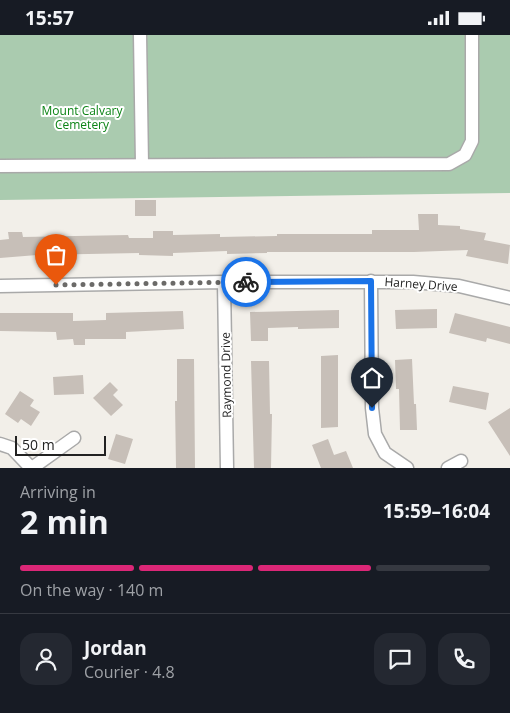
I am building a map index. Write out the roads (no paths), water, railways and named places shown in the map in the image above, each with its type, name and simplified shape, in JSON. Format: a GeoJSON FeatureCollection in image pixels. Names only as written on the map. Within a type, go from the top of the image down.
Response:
{"type":"FeatureCollection","features":[{"type":"Feature","properties":{"kind":"street"},"geometry":{"type":"LineString","coordinates":[[140,35],[142,164]]}},
{"type":"Feature","properties":{"kind":"street"},"geometry":{"type":"LineString","coordinates":[[0,166],[142,164],[442,165],[455,162],[469,151],[474,135],[472,35]]}},
{"type":"Feature","properties":{"kind":"street"},"geometry":{"type":"LineString","coordinates":[[371,281],[374,434],[385,453],[407,468]]}},
{"type":"Feature","properties":{"kind":"street","name":"Harney Drive"},"geometry":{"type":"LineString","coordinates":[[0,286],[371,281],[439,283],[510,298]]}},
{"type":"Feature","properties":{"kind":"street","name":"Raymond Drive"},"geometry":{"type":"LineString","coordinates":[[224,282],[227,468]]}},
{"type":"Feature","properties":{"kind":"street"},"geometry":{"type":"LineString","coordinates":[[0,444],[12,448],[31,468],[74,438]]}},
{"type":"Feature","properties":{"kind":"street"},"geometry":{"type":"LineString","coordinates":[[448,468],[462,461]]}},
{"type":"Feature","properties":{"kind":"park label","name":"Mount Calvary Cemetery"},"geometry":{"type":"Point","coordinates":[82,117]}}]}
